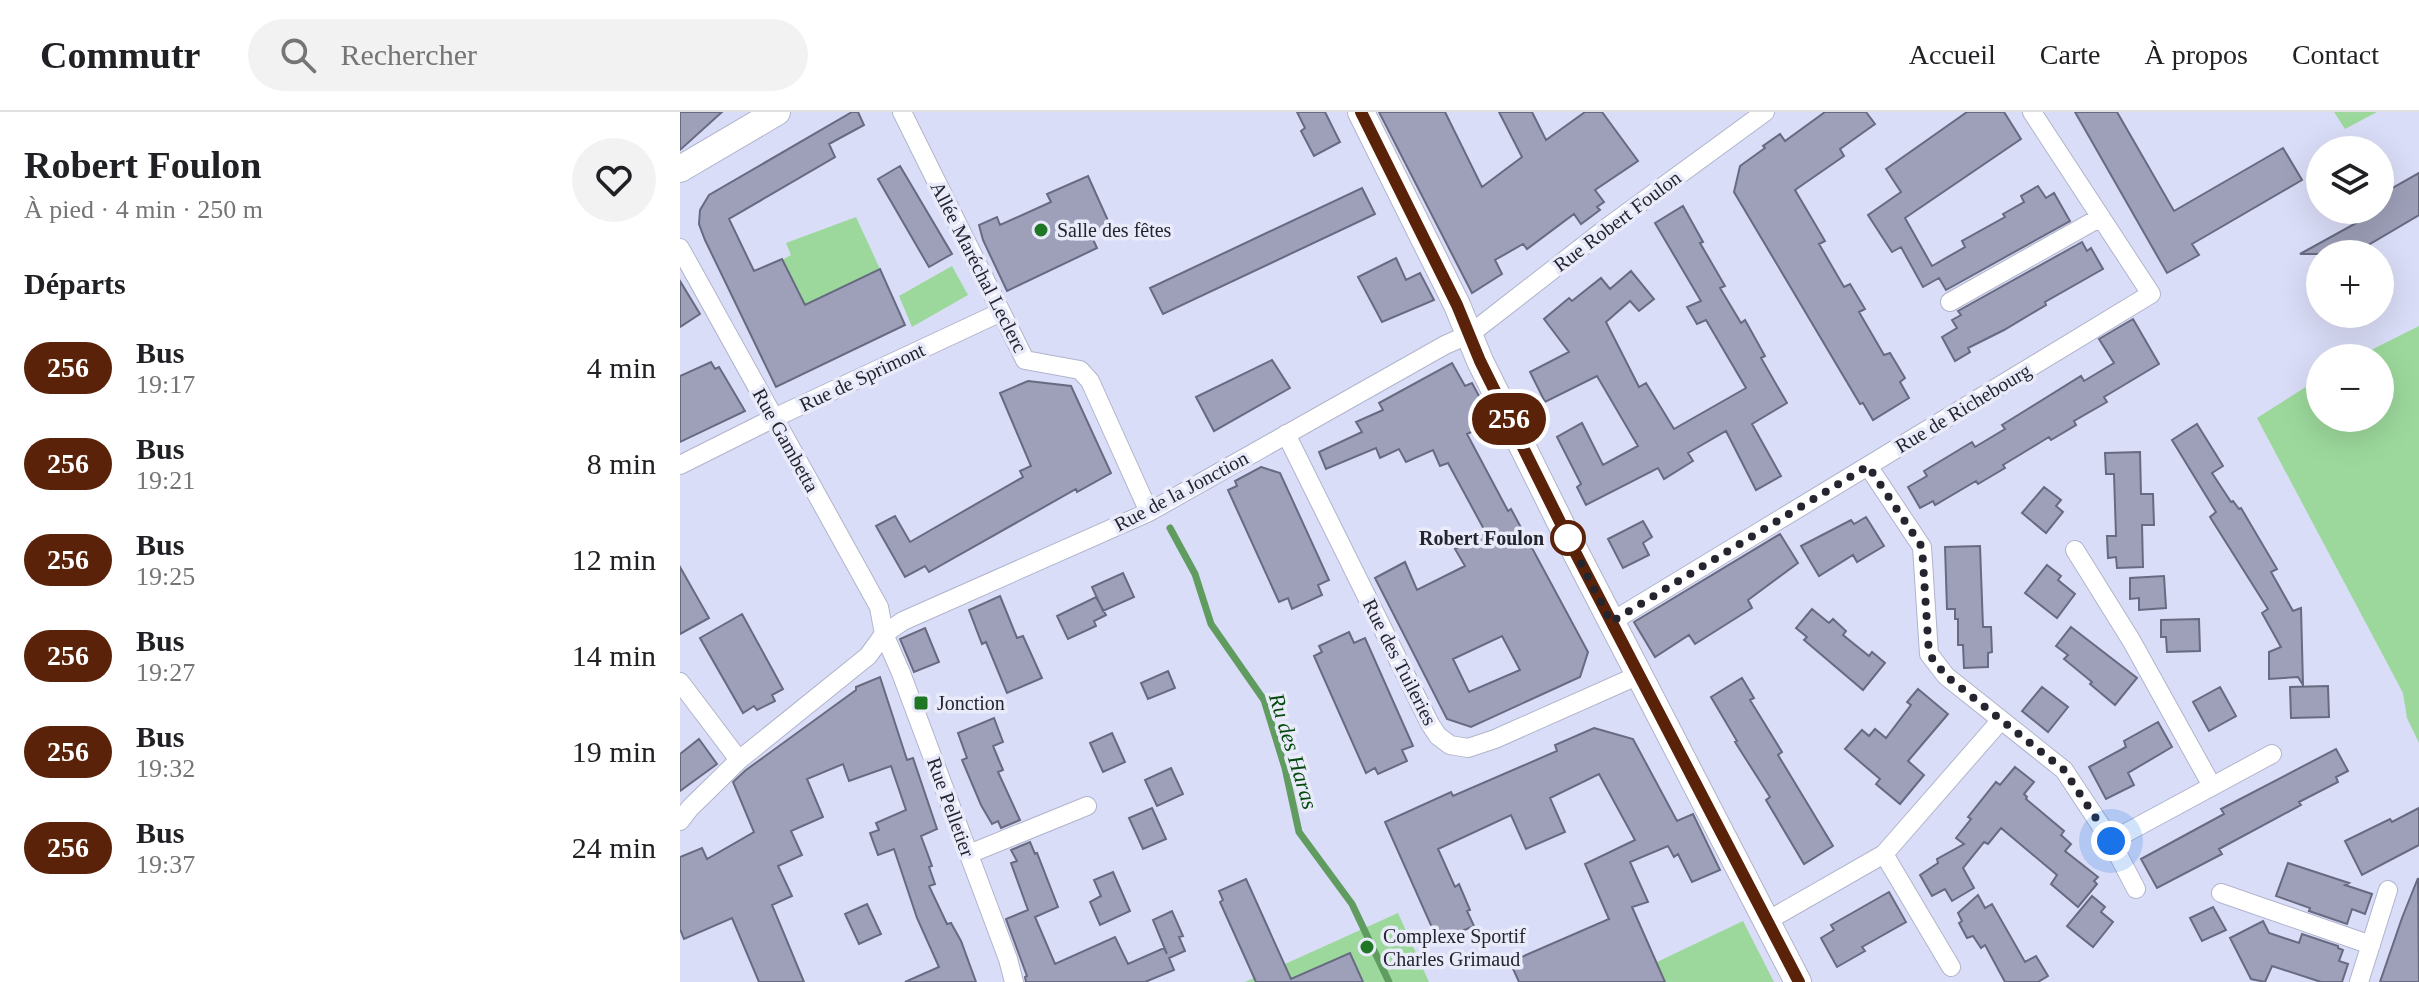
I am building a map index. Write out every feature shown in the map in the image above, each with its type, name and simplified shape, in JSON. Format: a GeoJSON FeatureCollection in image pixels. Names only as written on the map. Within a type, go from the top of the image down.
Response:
{"type":"FeatureCollection","features":[{"type":"Feature","properties":{"kind":"street"},"geometry":{"type":"LineString","coordinates":[[680,169],[777,112]]}},
{"type":"Feature","properties":{"kind":"street","name":"Allée Maréchal Leclerc"},"geometry":{"type":"LineString","coordinates":[[902,112],[1025,360],[1080,370],[1090,381],[1149,512]]}},
{"type":"Feature","properties":{"kind":"street"},"geometry":{"type":"LineString","coordinates":[[1361,112],[1470,334],[1480,361],[1611,622],[1798,982]]}},
{"type":"Feature","properties":{"kind":"street","name":"Rue Robert Foulon"},"geometry":{"type":"LineString","coordinates":[[1470,334],[1609,226],[1765,112]]}},
{"type":"Feature","properties":{"kind":"street"},"geometry":{"type":"LineString","coordinates":[[1950,302],[2101,217],[2032,112]]}},
{"type":"Feature","properties":{"kind":"street","name":"Rue de Richebourg"},"geometry":{"type":"LineString","coordinates":[[1611,622],[2151,294],[2101,217]]}},
{"type":"Feature","properties":{"kind":"street","name":"Rue Gambetta"},"geometry":{"type":"LineString","coordinates":[[680,248],[879,607],[884,634]]}},
{"type":"Feature","properties":{"kind":"street","name":"Rue de Sprimont"},"geometry":{"type":"LineString","coordinates":[[680,465],[1001,312]]}},
{"type":"Feature","properties":{"kind":"street","name":"Rue de la Jonction"},"geometry":{"type":"LineString","coordinates":[[680,821],[739,760],[868,656],[884,634],[919,614],[1149,512],[1445,345],[1470,334]]}},
{"type":"Feature","properties":{"kind":"street","name":"Rue des Tuileries"},"geometry":{"type":"LineString","coordinates":[[1286,434],[1430,724],[1438,736],[1450,745],[1468,748],[1495,739],[1639,675]]}},
{"type":"Feature","properties":{"kind":"street"},"geometry":{"type":"LineString","coordinates":[[1868,466],[1922,547],[1929,654],[1946,676],[2064,770],[2111,841],[2136,889]]}},
{"type":"Feature","properties":{"kind":"street"},"geometry":{"type":"LineString","coordinates":[[2075,550],[2131,640],[2212,786]]}},
{"type":"Feature","properties":{"kind":"street","name":"Rue Pelletier"},"geometry":{"type":"LineString","coordinates":[[884,634],[969,854],[1014,982]]}},
{"type":"Feature","properties":{"kind":"street"},"geometry":{"type":"LineString","coordinates":[[680,682],[739,760]]}},
{"type":"Feature","properties":{"kind":"street"},"geometry":{"type":"LineString","coordinates":[[1767,921],[1884,854],[2001,720]]}},
{"type":"Feature","properties":{"kind":"street"},"geometry":{"type":"LineString","coordinates":[[2111,841],[2272,754]]}},
{"type":"Feature","properties":{"kind":"street"},"geometry":{"type":"LineString","coordinates":[[969,854],[1087,806]]}},
{"type":"Feature","properties":{"kind":"street"},"geometry":{"type":"LineString","coordinates":[[1884,854],[1951,967]]}},
{"type":"Feature","properties":{"kind":"street"},"geometry":{"type":"LineString","coordinates":[[2359,982],[2388,890]]}},
{"type":"Feature","properties":{"kind":"street"},"geometry":{"type":"LineString","coordinates":[[2221,893],[2371,945]]}},
{"type":"Feature","properties":{"kind":"green space"},"geometry":{"type":"Polygon","coordinates":[[[2334,112],[2377,112],[2345,129],[2334,112]]]}},
{"type":"Feature","properties":{"kind":"green space"},"geometry":{"type":"Polygon","coordinates":[[[856,217],[880,269],[823,297],[808,311],[782,260],[791,255],[786,243],[856,217]]]}},
{"type":"Feature","properties":{"kind":"green space"},"geometry":{"type":"Polygon","coordinates":[[[952,266],[968,295],[912,327],[899,296],[952,266]]]}},
{"type":"Feature","properties":{"kind":"green space"},"geometry":{"type":"Polygon","coordinates":[[[2419,326],[2419,743],[2407,718],[2403,693],[2257,418],[2306,387],[2306,432],[2394,432],[2394,344],[2383,344],[2419,326]]]}},
{"type":"Feature","properties":{"kind":"green space","name":"Complexe Sportif Charles Grimaud"},"geometry":{"type":"Polygon","coordinates":[[[1398,913],[1429,982],[1245,982],[1398,913]]]}},
{"type":"Feature","properties":{"kind":"green space"},"geometry":{"type":"Polygon","coordinates":[[[1743,921],[1774,982],[1615,982],[1743,921]]]}},
{"type":"Feature","properties":{"kind":"building"},"geometry":{"type":"Polygon","coordinates":[[[680,112],[722,112],[680,150],[680,112]]]}},
{"type":"Feature","properties":{"kind":"building"},"geometry":{"type":"Polygon","coordinates":[[[852,112],[858,112],[864,125],[829,144],[835,157],[729,219],[754,271],[782,259],[805,305],[880,269],[905,325],[776,387],[705,240],[699,224],[700,210],[709,195],[852,112]]]}},
{"type":"Feature","properties":{"kind":"building"},"geometry":{"type":"Polygon","coordinates":[[[1297,112],[1325,112],[1340,142],[1314,156],[1301,131],[1305,128],[1297,112]]]}},
{"type":"Feature","properties":{"kind":"building"},"geometry":{"type":"Polygon","coordinates":[[[1379,112],[1445,112],[1482,187],[1522,157],[1499,112],[1532,112],[1546,140],[1585,112],[1602,112],[1638,161],[1595,190],[1604,202],[1597,207],[1600,210],[1581,224],[1574,214],[1527,249],[1523,244],[1495,260],[1502,274],[1472,293],[1379,112]]]}},
{"type":"Feature","properties":{"kind":"building"},"geometry":{"type":"Polygon","coordinates":[[[1825,112],[1866,112],[1875,124],[1840,149],[1844,156],[1795,190],[1825,241],[1819,244],[1844,287],[1850,284],[1865,309],[1859,312],[1884,355],[1890,353],[1905,378],[1900,382],[1909,398],[1873,420],[1863,403],[1860,404],[1734,192],[1740,166],[1780,134],[1785,141],[1825,112]]]}},
{"type":"Feature","properties":{"kind":"building"},"geometry":{"type":"Polygon","coordinates":[[[1967,112],[2004,112],[2021,139],[1905,218],[1932,266],[1965,247],[1962,241],[2005,217],[2003,214],[2024,202],[2021,196],[2038,186],[2046,198],[2054,193],[2070,221],[1946,290],[1939,278],[1923,287],[1901,247],[1892,252],[1868,215],[1901,192],[1886,169],[1967,112]]]}},
{"type":"Feature","properties":{"kind":"building"},"geometry":{"type":"Polygon","coordinates":[[[2075,112],[2117,112],[2174,211],[2283,148],[2302,180],[2192,244],[2199,255],[2167,273],[2075,112]]]}},
{"type":"Feature","properties":{"kind":"building"},"geometry":{"type":"Polygon","coordinates":[[[900,166],[952,254],[929,267],[878,179],[900,166]]]}},
{"type":"Feature","properties":{"kind":"building"},"geometry":{"type":"Polygon","coordinates":[[[2419,173],[2419,215],[2377,240],[2325,240],[2355,224],[2394,224],[2394,187],[2419,173]]]}},
{"type":"Feature","properties":{"kind":"building","name":"Salle des fêtes"},"geometry":{"type":"Polygon","coordinates":[[[1088,176],[1110,225],[1091,235],[1097,248],[1007,291],[979,225],[997,217],[1000,225],[1051,202],[1047,194],[1088,176]]]}},
{"type":"Feature","properties":{"kind":"building"},"geometry":{"type":"Polygon","coordinates":[[[1362,188],[1375,214],[1163,314],[1150,288],[1362,188]]]}},
{"type":"Feature","properties":{"kind":"building"},"geometry":{"type":"Polygon","coordinates":[[[1683,206],[1725,286],[1720,288],[1741,323],[1745,320],[1765,356],[1761,358],[1787,403],[1752,424],[1781,476],[1756,490],[1726,431],[1688,453],[1693,461],[1664,479],[1658,468],[1586,505],[1577,487],[1581,484],[1557,437],[1582,423],[1603,465],[1638,446],[1597,376],[1545,402],[1530,372],[1569,352],[1544,319],[1569,298],[1572,301],[1601,278],[1610,289],[1631,271],[1654,299],[1639,311],[1630,301],[1606,322],[1639,387],[1646,383],[1674,429],[1746,388],[1706,320],[1697,324],[1687,307],[1701,301],[1655,223],[1683,206]]]}},
{"type":"Feature","properties":{"kind":"building"},"geometry":{"type":"Polygon","coordinates":[[[2082,242],[2087,251],[2091,248],[2103,269],[2004,330],[1968,348],[1970,352],[1955,361],[1942,337],[1957,328],[1952,320],[1961,315],[1958,311],[2082,242]]]}},
{"type":"Feature","properties":{"kind":"building"},"geometry":{"type":"Polygon","coordinates":[[[1396,258],[1406,280],[1420,273],[1434,300],[1382,322],[1358,277],[1396,258]]]}},
{"type":"Feature","properties":{"kind":"building"},"geometry":{"type":"Polygon","coordinates":[[[680,281],[700,314],[680,327],[680,281]]]}},
{"type":"Feature","properties":{"kind":"building"},"geometry":{"type":"Polygon","coordinates":[[[2133,319],[2159,364],[2104,397],[2107,402],[2074,421],[2076,425],[2051,440],[2049,437],[2003,465],[2005,468],[1935,505],[1933,501],[1920,508],[1908,487],[1927,476],[1924,471],[1972,442],[1975,447],[2005,429],[2002,425],[2081,376],[2084,381],[2114,363],[2099,339],[2133,319]]]}},
{"type":"Feature","properties":{"kind":"building"},"geometry":{"type":"Polygon","coordinates":[[[1272,360],[1290,388],[1214,431],[1196,397],[1272,360]]]}},
{"type":"Feature","properties":{"kind":"building"},"geometry":{"type":"Polygon","coordinates":[[[711,362],[715,369],[719,367],[745,411],[680,442],[680,376],[711,362]]]}},
{"type":"Feature","properties":{"kind":"building"},"geometry":{"type":"Polygon","coordinates":[[[1452,363],[1465,386],[1472,383],[1493,422],[1467,434],[1588,652],[1580,677],[1471,727],[1447,719],[1375,578],[1405,562],[1417,590],[1465,566],[1455,549],[1486,533],[1448,463],[1440,466],[1433,450],[1406,462],[1399,449],[1380,458],[1376,448],[1326,469],[1319,452],[1362,432],[1356,422],[1383,410],[1379,403],[1452,363]],[[1502,636],[1453,659],[1469,692],[1520,670],[1502,636]]]}},
{"type":"Feature","properties":{"kind":"building"},"geometry":{"type":"Polygon","coordinates":[[[1028,381],[1071,386],[1111,473],[1077,492],[1076,489],[929,572],[925,566],[905,577],[876,526],[895,516],[910,542],[1023,477],[1020,471],[1031,466],[1000,393],[1028,381]]]}},
{"type":"Feature","properties":{"kind":"building"},"geometry":{"type":"Polygon","coordinates":[[[2197,424],[2223,466],[2212,473],[2231,502],[2241,508],[2277,569],[2271,572],[2293,611],[2301,608],[2303,685],[2298,677],[2269,679],[2269,652],[2281,647],[2262,613],[2268,609],[2210,517],[2216,512],[2172,440],[2197,424]]]}},
{"type":"Feature","properties":{"kind":"building"},"geometry":{"type":"Polygon","coordinates":[[[2140,452],[2141,494],[2153,494],[2154,525],[2142,525],[2143,567],[2117,568],[2116,557],[2108,558],[2107,536],[2116,536],[2114,474],[2106,474],[2105,453],[2140,452]]]}},
{"type":"Feature","properties":{"kind":"building"},"geometry":{"type":"Polygon","coordinates":[[[1261,467],[1280,473],[1329,580],[1318,585],[1322,595],[1292,609],[1288,598],[1279,602],[1228,490],[1237,486],[1235,481],[1261,467]]]}},
{"type":"Feature","properties":{"kind":"building"},"geometry":{"type":"Polygon","coordinates":[[[2044,487],[2061,500],[2056,506],[2063,512],[2046,533],[2022,513],[2044,487]]]}},
{"type":"Feature","properties":{"kind":"building"},"geometry":{"type":"Polygon","coordinates":[[[1866,517],[1884,546],[1857,562],[1853,555],[1819,576],[1801,546],[1851,520],[1854,524],[1866,517]]]}},
{"type":"Feature","properties":{"kind":"building"},"geometry":{"type":"Polygon","coordinates":[[[1643,521],[1652,537],[1643,543],[1649,555],[1623,568],[1608,539],[1643,521]]]}},
{"type":"Feature","properties":{"kind":"building"},"geometry":{"type":"Polygon","coordinates":[[[1780,534],[1798,563],[1748,600],[1752,608],[1695,644],[1689,635],[1655,657],[1634,622],[1780,534]]]}},
{"type":"Feature","properties":{"kind":"building"},"geometry":{"type":"Polygon","coordinates":[[[1980,546],[1983,627],[1991,627],[1992,652],[1988,653],[1988,667],[1964,668],[1963,645],[1958,645],[1958,619],[1955,619],[1955,609],[1947,609],[1945,547],[1980,546]]]}},
{"type":"Feature","properties":{"kind":"building"},"geometry":{"type":"Polygon","coordinates":[[[2047,565],[2061,576],[2058,580],[2075,594],[2057,618],[2025,593],[2047,565]]]}},
{"type":"Feature","properties":{"kind":"building"},"geometry":{"type":"Polygon","coordinates":[[[680,567],[709,618],[680,634],[680,567]]]}},
{"type":"Feature","properties":{"kind":"building"},"geometry":{"type":"Polygon","coordinates":[[[1123,573],[1134,597],[1103,611],[1092,587],[1123,573]]]}},
{"type":"Feature","properties":{"kind":"building"},"geometry":{"type":"Polygon","coordinates":[[[2164,576],[2166,608],[2139,610],[2139,598],[2130,599],[2130,578],[2164,576]]]}},
{"type":"Feature","properties":{"kind":"building"},"geometry":{"type":"Polygon","coordinates":[[[1000,596],[1017,638],[1023,636],[1042,678],[1007,693],[969,610],[1000,596]]]}},
{"type":"Feature","properties":{"kind":"building"},"geometry":{"type":"Polygon","coordinates":[[[1096,597],[1106,615],[1094,621],[1096,626],[1068,639],[1057,616],[1096,597]]]}},
{"type":"Feature","properties":{"kind":"building"},"geometry":{"type":"Polygon","coordinates":[[[1812,609],[1829,623],[1833,619],[1846,631],[1843,635],[1869,656],[1872,652],[1885,663],[1863,690],[1804,640],[1807,637],[1796,628],[1812,609]]]}},
{"type":"Feature","properties":{"kind":"building"},"geometry":{"type":"Polygon","coordinates":[[[742,614],[783,689],[772,695],[775,701],[757,710],[754,706],[743,713],[700,638],[742,614]]]}},
{"type":"Feature","properties":{"kind":"building"},"geometry":{"type":"Polygon","coordinates":[[[2199,619],[2200,651],[2167,652],[2166,637],[2161,637],[2161,620],[2199,619]]]}},
{"type":"Feature","properties":{"kind":"building"},"geometry":{"type":"Polygon","coordinates":[[[2071,627],[2137,678],[2115,705],[2064,659],[2068,655],[2056,646],[2071,627]]]}},
{"type":"Feature","properties":{"kind":"building"},"geometry":{"type":"Polygon","coordinates":[[[925,628],[939,662],[914,672],[900,639],[925,628]]]}},
{"type":"Feature","properties":{"kind":"building"},"geometry":{"type":"Polygon","coordinates":[[[1349,632],[1354,643],[1365,638],[1413,746],[1402,750],[1407,761],[1378,774],[1375,768],[1366,773],[1314,656],[1322,652],[1319,646],[1349,632]]]}},
{"type":"Feature","properties":{"kind":"building"},"geometry":{"type":"Polygon","coordinates":[[[1168,671],[1175,688],[1148,699],[1141,683],[1168,671]]]}},
{"type":"Feature","properties":{"kind":"building"},"geometry":{"type":"Polygon","coordinates":[[[880,677],[907,760],[913,758],[937,829],[921,836],[935,884],[929,886],[947,924],[951,923],[961,941],[976,982],[905,982],[939,967],[917,918],[894,849],[878,855],[870,833],[879,830],[876,823],[906,810],[891,766],[849,781],[843,764],[807,779],[823,817],[791,831],[802,855],[778,866],[792,896],[772,905],[804,982],[759,982],[732,918],[684,939],[680,929],[680,857],[702,848],[707,859],[754,832],[733,782],[856,687],[880,677]]]}},
{"type":"Feature","properties":{"kind":"building"},"geometry":{"type":"Polygon","coordinates":[[[1742,678],[1754,698],[1750,700],[1782,752],[1778,755],[1833,846],[1804,864],[1766,800],[1770,797],[1711,697],[1742,678]]]}},
{"type":"Feature","properties":{"kind":"building"},"geometry":{"type":"Polygon","coordinates":[[[2328,686],[2329,717],[2291,718],[2290,687],[2328,686]]]}},
{"type":"Feature","properties":{"kind":"building"},"geometry":{"type":"Polygon","coordinates":[[[2042,687],[2068,707],[2048,732],[2022,711],[2042,687]]]}},
{"type":"Feature","properties":{"kind":"building"},"geometry":{"type":"Polygon","coordinates":[[[2220,687],[2236,716],[2209,731],[2193,702],[2220,687]]]}},
{"type":"Feature","properties":{"kind":"building"},"geometry":{"type":"Polygon","coordinates":[[[1918,689],[1948,714],[1908,761],[1924,775],[1900,804],[1876,784],[1880,779],[1845,749],[1862,730],[1869,736],[1875,729],[1886,738],[1911,705],[1907,702],[1918,689]]]}},
{"type":"Feature","properties":{"kind":"building"},"geometry":{"type":"Polygon","coordinates":[[[994,718],[1003,742],[993,746],[1003,770],[998,772],[1020,820],[1001,828],[998,821],[992,824],[981,805],[962,760],[967,758],[958,733],[994,718]]]}},
{"type":"Feature","properties":{"kind":"building"},"geometry":{"type":"Polygon","coordinates":[[[2158,722],[2172,747],[2128,773],[2134,785],[2106,799],[2089,767],[2126,747],[2124,741],[2158,722]]]}},
{"type":"Feature","properties":{"kind":"building"},"geometry":{"type":"Polygon","coordinates":[[[1594,728],[1633,739],[1677,821],[1693,814],[1720,870],[1692,882],[1678,854],[1674,857],[1668,846],[1630,862],[1648,902],[1632,907],[1665,982],[1519,982],[1510,962],[1609,919],[1585,864],[1635,840],[1599,774],[1550,798],[1565,832],[1526,849],[1511,815],[1438,849],[1455,887],[1459,884],[1474,926],[1438,941],[1385,822],[1451,792],[1453,796],[1557,751],[1555,745],[1594,728]]]}},
{"type":"Feature","properties":{"kind":"building"},"geometry":{"type":"Polygon","coordinates":[[[1112,733],[1125,762],[1103,772],[1090,743],[1112,733]]]}},
{"type":"Feature","properties":{"kind":"building"},"geometry":{"type":"Polygon","coordinates":[[[699,739],[717,764],[680,791],[680,754],[699,739]]]}},
{"type":"Feature","properties":{"kind":"building"},"geometry":{"type":"Polygon","coordinates":[[[2336,749],[2348,771],[2336,777],[2338,782],[2219,849],[2222,854],[2157,888],[2141,859],[2224,814],[2221,809],[2336,749]]]}},
{"type":"Feature","properties":{"kind":"building"},"geometry":{"type":"Polygon","coordinates":[[[2015,767],[2034,782],[2024,794],[2026,799],[2064,831],[2061,835],[2071,844],[2065,851],[2098,877],[2094,881],[2097,884],[2078,907],[2051,884],[2057,875],[2001,828],[1988,844],[1984,842],[1963,868],[1974,888],[1952,901],[1945,889],[1932,896],[1920,875],[1938,863],[1937,859],[1964,844],[1956,838],[1971,819],[1968,817],[1996,782],[2000,785],[2015,767]]]}},
{"type":"Feature","properties":{"kind":"building"},"geometry":{"type":"Polygon","coordinates":[[[1171,768],[1183,794],[1157,806],[1145,780],[1171,768]]]}},
{"type":"Feature","properties":{"kind":"building"},"geometry":{"type":"Polygon","coordinates":[[[1152,808],[1166,839],[1143,849],[1129,818],[1152,808]]]}},
{"type":"Feature","properties":{"kind":"building"},"geometry":{"type":"Polygon","coordinates":[[[2419,808],[2419,845],[2362,875],[2345,841],[2419,808]]]}},
{"type":"Feature","properties":{"kind":"building"},"geometry":{"type":"Polygon","coordinates":[[[1030,842],[1058,907],[1035,917],[1055,964],[1115,937],[1128,964],[1164,948],[1167,954],[1153,920],[1172,911],[1183,936],[1179,937],[1185,951],[1169,958],[1174,970],[1145,982],[1026,982],[1027,976],[1006,919],[1028,910],[1011,863],[1017,861],[1011,850],[1030,842]]]}},
{"type":"Feature","properties":{"kind":"building"},"geometry":{"type":"Polygon","coordinates":[[[2288,863],[2372,894],[2365,914],[2352,909],[2347,924],[2276,896],[2288,863]]]}},
{"type":"Feature","properties":{"kind":"building"},"geometry":{"type":"Polygon","coordinates":[[[1113,872],[1130,911],[1100,925],[1090,902],[1101,896],[1094,880],[1113,872]]]}},
{"type":"Feature","properties":{"kind":"building"},"geometry":{"type":"Polygon","coordinates":[[[2418,878],[2419,982],[2380,982],[2402,918],[2418,878]]]}},
{"type":"Feature","properties":{"kind":"building"},"geometry":{"type":"Polygon","coordinates":[[[1246,879],[1291,979],[1350,953],[1363,982],[1256,982],[1220,902],[1223,900],[1219,891],[1246,879]]]}},
{"type":"Feature","properties":{"kind":"building"},"geometry":{"type":"Polygon","coordinates":[[[1889,892],[1906,922],[1862,947],[1865,951],[1837,967],[1821,938],[1834,930],[1831,925],[1889,892]]]}},
{"type":"Feature","properties":{"kind":"building"},"geometry":{"type":"Polygon","coordinates":[[[1978,895],[1985,908],[1992,904],[2025,962],[2036,956],[2048,976],[2038,982],[2005,982],[1985,945],[1981,948],[1973,936],[1967,938],[1959,923],[1962,921],[1958,913],[1978,895]]]}},
{"type":"Feature","properties":{"kind":"building"},"geometry":{"type":"Polygon","coordinates":[[[2092,896],[2105,907],[2101,912],[2113,922],[2093,947],[2067,926],[2092,896]]]}},
{"type":"Feature","properties":{"kind":"building"},"geometry":{"type":"Polygon","coordinates":[[[867,904],[881,934],[859,944],[845,914],[867,904]]]}},
{"type":"Feature","properties":{"kind":"building"},"geometry":{"type":"Polygon","coordinates":[[[2213,907],[2226,930],[2202,941],[2190,918],[2213,907]]]}},
{"type":"Feature","properties":{"kind":"building"},"geometry":{"type":"Polygon","coordinates":[[[2263,921],[2269,933],[2299,943],[2302,934],[2338,946],[2343,950],[2339,961],[2348,964],[2342,982],[2321,982],[2272,966],[2265,982],[2251,979],[2230,938],[2263,921]]]}},
{"type":"Feature","properties":{"kind":"waterway","name":"Ru des Haras"},"geometry":{"type":"LineString","coordinates":[[1170,528],[1195,574],[1211,624],[1264,700],[1285,768],[1299,832],[1352,904],[1389,982]]}},
{"type":"Feature","properties":{"kind":"bus line","name":"256"},"geometry":{"type":"LineString","coordinates":[[1361,112],[1574,550],[1799,982]]}},
{"type":"Feature","properties":{"kind":"place","name":"Salle des fêtes"},"geometry":{"type":"Point","coordinates":[1041,230]}},
{"type":"Feature","properties":{"kind":"place","name":"Robert Foulon"},"geometry":{"type":"Point","coordinates":[1568,538]}},
{"type":"Feature","properties":{"kind":"place","name":"Jonction"},"geometry":{"type":"Point","coordinates":[921,703]}},
{"type":"Feature","properties":{"kind":"place","name":"Complexe Sportif Charles Grimaud"},"geometry":{"type":"Point","coordinates":[1367,947]}},
{"type":"Feature","properties":{"kind":"route"},"geometry":{"type":"LineString","coordinates":[[1568,538],[1611,622],[1868,466],[1922,547],[1929,654],[1946,676],[2064,770],[2111,841]]}}]}
